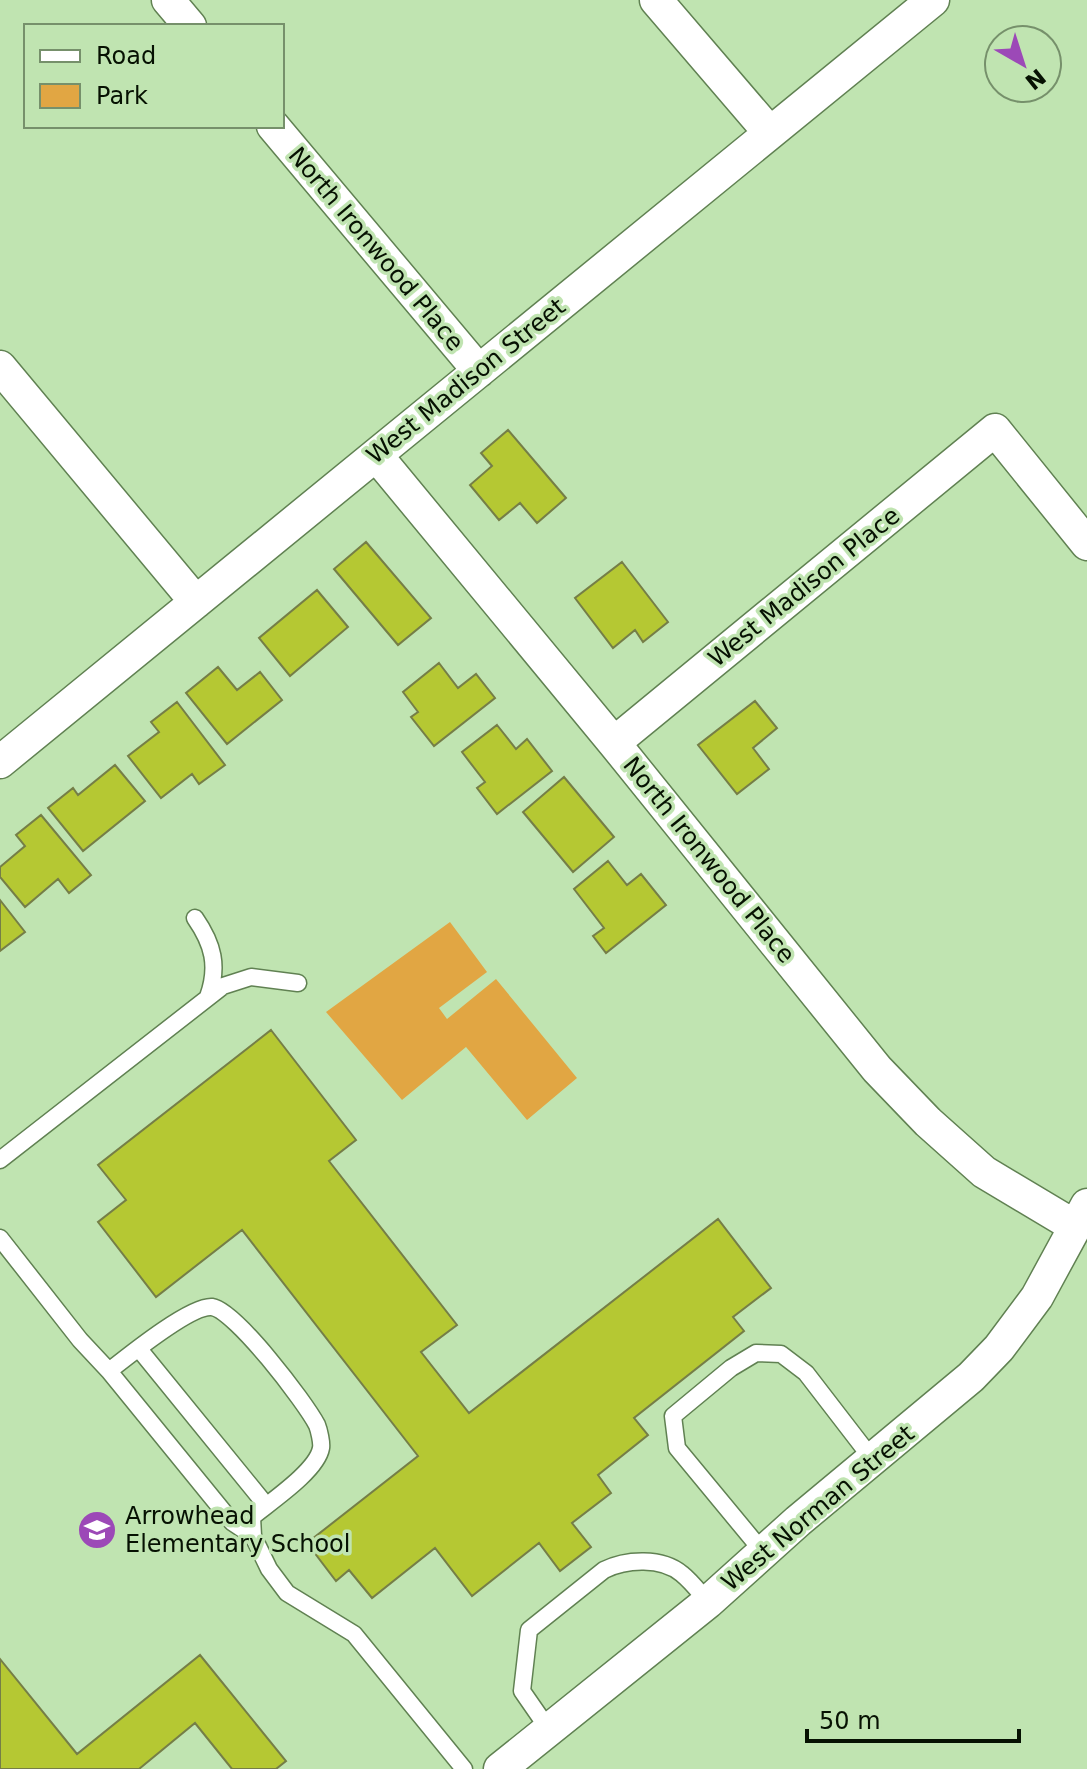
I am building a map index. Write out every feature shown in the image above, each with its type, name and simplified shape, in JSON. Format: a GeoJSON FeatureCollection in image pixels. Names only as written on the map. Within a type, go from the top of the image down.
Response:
{"type":"FeatureCollection","features":[{"type":"Feature","properties":{"kind":"street"},"geometry":{"type":"LineString","coordinates":[[168,0],[188,24]]}},
{"type":"Feature","properties":{"kind":"street"},"geometry":{"type":"LineString","coordinates":[[656,0],[770,133]]}},
{"type":"Feature","properties":{"kind":"street","name":"West Madison Street"},"geometry":{"type":"LineString","coordinates":[[0,762],[933,0]]}},
{"type":"Feature","properties":{"kind":"street","name":"North Ironwood Place"},"geometry":{"type":"LineString","coordinates":[[275,128],[479,371]]}},
{"type":"Feature","properties":{"kind":"street"},"geometry":{"type":"LineString","coordinates":[[0,367],[196,602]]}},
{"type":"Feature","properties":{"kind":"street","name":"West Madison Place"},"geometry":{"type":"LineString","coordinates":[[614,743],[995,430],[1087,544]]}},
{"type":"Feature","properties":{"kind":"street","name":"North Ironwood Place"},"geometry":{"type":"LineString","coordinates":[[376,455],[877,1069],[928,1122],[984,1172],[1082,1216]]}},
{"type":"Feature","properties":{"kind":"street","name":"West Norman Street"},"geometry":{"type":"LineString","coordinates":[[500,1769],[708,1602],[763,1552],[946,1400],[999,1348],[1037,1297],[1082,1216]]}},
{"type":"Feature","properties":{"kind":"lane"},"geometry":{"type":"LineString","coordinates":[[195,918],[214,956],[213,983],[208,997]]}},
{"type":"Feature","properties":{"kind":"lane"},"geometry":{"type":"LineString","coordinates":[[0,1160],[223,986],[251,977],[298,983]]}},
{"type":"Feature","properties":{"kind":"lane"},"geometry":{"type":"LineString","coordinates":[[0,1238],[80,1340],[232,1522],[253,1536]]}},
{"type":"Feature","properties":{"kind":"lane"},"geometry":{"type":"LineString","coordinates":[[109,1371],[191,1311],[211,1307],[224,1312],[245,1329],[318,1427],[322,1448],[314,1464],[252,1517],[253,1536],[269,1569],[287,1593],[354,1634],[464,1769]]}},
{"type":"Feature","properties":{"kind":"lane"},"geometry":{"type":"LineString","coordinates":[[139,1349],[266,1505]]}},
{"type":"Feature","properties":{"kind":"lane"},"geometry":{"type":"LineString","coordinates":[[763,1552],[677,1448],[673,1416],[731,1368],[756,1353],[781,1354],[806,1373],[873,1460]]}},
{"type":"Feature","properties":{"kind":"lane"},"geometry":{"type":"LineString","coordinates":[[549,1730],[522,1691],[529,1630],[604,1570],[628,1562],[675,1569],[708,1602]]}},
{"type":"Feature","properties":{"kind":"green space"},"geometry":{"type":"Polygon","coordinates":[[[450,922],[487,972],[439,1008],[447,1019],[496,979],[577,1078],[527,1120],[466,1047],[402,1100],[326,1012],[450,922]]]}},
{"type":"Feature","properties":{"kind":"building"},"geometry":{"type":"Polygon","coordinates":[[[508,430],[566,498],[537,523],[520,503],[499,520],[470,485],[492,466],[481,453],[508,430]]]}},
{"type":"Feature","properties":{"kind":"building"},"geometry":{"type":"Polygon","coordinates":[[[366,542],[431,618],[398,645],[334,569],[366,542]]]}},
{"type":"Feature","properties":{"kind":"building"},"geometry":{"type":"Polygon","coordinates":[[[622,562],[668,622],[643,642],[635,630],[613,648],[575,598],[622,562]]]}},
{"type":"Feature","properties":{"kind":"building"},"geometry":{"type":"Polygon","coordinates":[[[317,590],[348,627],[290,676],[259,638],[317,590]]]}},
{"type":"Feature","properties":{"kind":"building"},"geometry":{"type":"Polygon","coordinates":[[[439,663],[458,688],[476,674],[495,698],[434,746],[411,717],[418,712],[403,692],[439,663]]]}},
{"type":"Feature","properties":{"kind":"building"},"geometry":{"type":"Polygon","coordinates":[[[218,667],[237,690],[260,672],[282,700],[227,744],[186,693],[218,667]]]}},
{"type":"Feature","properties":{"kind":"building"},"geometry":{"type":"Polygon","coordinates":[[[755,701],[777,728],[753,748],[769,769],[737,794],[698,745],[755,701]]]}},
{"type":"Feature","properties":{"kind":"building"},"geometry":{"type":"Polygon","coordinates":[[[177,702],[225,765],[199,784],[192,774],[161,798],[128,756],[159,732],[151,722],[177,702]]]}},
{"type":"Feature","properties":{"kind":"building"},"geometry":{"type":"Polygon","coordinates":[[[497,725],[516,749],[527,739],[552,771],[497,814],[477,788],[485,782],[462,752],[497,725]]]}},
{"type":"Feature","properties":{"kind":"building"},"geometry":{"type":"Polygon","coordinates":[[[115,765],[145,801],[83,851],[48,808],[73,788],[78,795],[115,765]]]}},
{"type":"Feature","properties":{"kind":"building"},"geometry":{"type":"Polygon","coordinates":[[[564,777],[614,837],[573,872],[523,812],[564,777]]]}},
{"type":"Feature","properties":{"kind":"building"},"geometry":{"type":"Polygon","coordinates":[[[41,815],[91,875],[69,893],[58,879],[25,907],[0,877],[0,867],[25,846],[16,835],[41,815]]]}},
{"type":"Feature","properties":{"kind":"building"},"geometry":{"type":"Polygon","coordinates":[[[608,861],[627,885],[641,874],[666,905],[606,953],[593,936],[604,928],[574,889],[608,861]]]}},
{"type":"Feature","properties":{"kind":"building"},"geometry":{"type":"Polygon","coordinates":[[[0,900],[25,932],[0,951],[0,900]]]}},
{"type":"Feature","properties":{"kind":"building"},"geometry":{"type":"Polygon","coordinates":[[[271,1030],[356,1140],[329,1161],[457,1325],[421,1352],[469,1413],[718,1219],[771,1288],[733,1317],[744,1331],[634,1418],[648,1435],[598,1475],[611,1493],[572,1523],[591,1547],[560,1571],[539,1543],[472,1596],[435,1548],[372,1598],[349,1570],[336,1581],[307,1543],[418,1456],[242,1230],[156,1297],[98,1222],[126,1200],[98,1165],[271,1030]]]}},
{"type":"Feature","properties":{"kind":"building"},"geometry":{"type":"Polygon","coordinates":[[[200,1655],[286,1761],[276,1769],[232,1769],[195,1723],[139,1769],[0,1769],[0,1659],[77,1754],[200,1655]]]}},
{"type":"Feature","properties":{"kind":"place","name":"Arrowhead Elementary School"},"geometry":{"type":"Point","coordinates":[97,1530]}}]}
